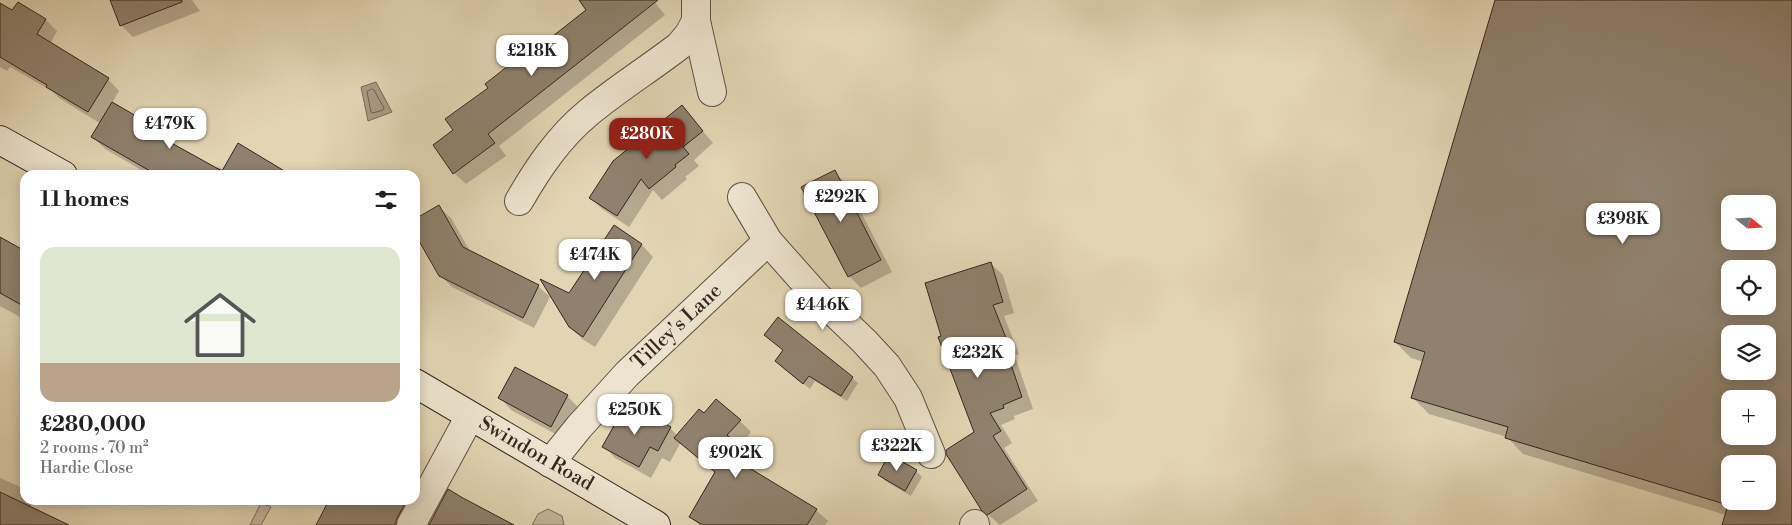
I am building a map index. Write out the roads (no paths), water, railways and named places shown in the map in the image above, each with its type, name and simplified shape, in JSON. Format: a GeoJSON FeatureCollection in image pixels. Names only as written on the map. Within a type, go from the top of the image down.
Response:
{"type":"FeatureCollection","features":[{"type":"Feature","properties":{"kind":"street"},"geometry":{"type":"LineString","coordinates":[[696,10],[712,92]]}},
{"type":"Feature","properties":{"kind":"street"},"geometry":{"type":"LineString","coordinates":[[519,200],[534,174],[560,140],[587,113],[679,46],[689,34],[696,10]]}},
{"type":"Feature","properties":{"kind":"street"},"geometry":{"type":"LineString","coordinates":[[0,140],[54,170]]}},
{"type":"Feature","properties":{"kind":"street"},"geometry":{"type":"LineString","coordinates":[[742,197],[768,241],[816,295],[887,366],[908,398],[931,454]]}},
{"type":"Feature","properties":{"kind":"street","name":"Tilley's Lane"},"geometry":{"type":"LineString","coordinates":[[550,463],[579,427],[627,374],[768,241]]}},
{"type":"Feature","properties":{"kind":"street","name":"Swindon Road"},"geometry":{"type":"LineString","coordinates":[[420,386],[656,525]]}},
{"type":"Feature","properties":{"kind":"street"},"geometry":{"type":"LineString","coordinates":[[411,525],[470,416]]}},
{"type":"Feature","properties":{"kind":"water"},"geometry":{"type":"Polygon","coordinates":[[[376,82],[392,112],[368,121],[361,87],[376,82]]]}}]}
